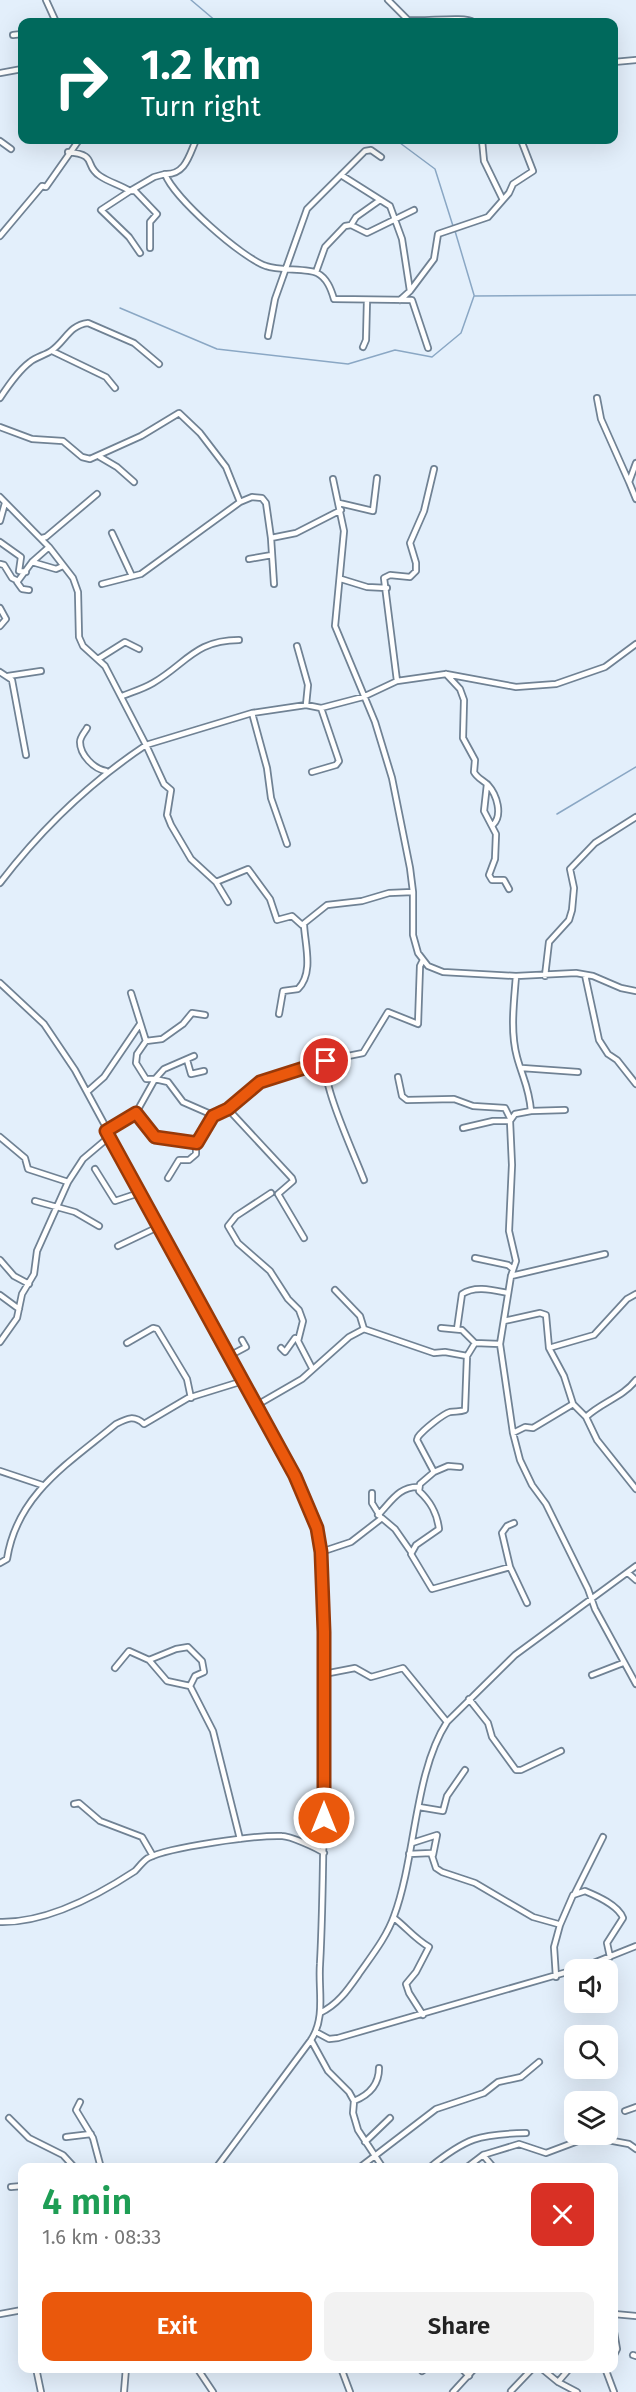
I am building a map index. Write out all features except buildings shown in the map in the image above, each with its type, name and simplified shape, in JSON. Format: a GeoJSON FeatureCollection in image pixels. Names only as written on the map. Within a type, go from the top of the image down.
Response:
{"type":"FeatureCollection","features":[{"type":"Feature","properties":{"kind":"street"},"geometry":{"type":"LineString","coordinates":[[46,0],[54,18]]}},
{"type":"Feature","properties":{"kind":"street"},"geometry":{"type":"LineString","coordinates":[[388,0],[406,18]]}},
{"type":"Feature","properties":{"kind":"street"},"geometry":{"type":"LineString","coordinates":[[13,35],[18,34]]}},
{"type":"Feature","properties":{"kind":"street"},"geometry":{"type":"LineString","coordinates":[[618,62],[636,60]]}},
{"type":"Feature","properties":{"kind":"street"},"geometry":{"type":"LineString","coordinates":[[0,73],[18,69]]}},
{"type":"Feature","properties":{"kind":"street"},"geometry":{"type":"LineString","coordinates":[[0,141],[11,149]]}},
{"type":"Feature","properties":{"kind":"street"},"geometry":{"type":"LineString","coordinates":[[0,236],[32,195],[42,186],[46,187],[75,144]]}},
{"type":"Feature","properties":{"kind":"street"},"geometry":{"type":"LineString","coordinates":[[140,254],[129,237],[101,210],[154,177],[174,174],[182,170],[194,144]]}},
{"type":"Feature","properties":{"kind":"street"},"geometry":{"type":"LineString","coordinates":[[482,144],[484,161],[502,198]]}},
{"type":"Feature","properties":{"kind":"street"},"geometry":{"type":"LineString","coordinates":[[400,300],[434,260],[438,234],[481,221],[522,176],[533,171],[523,144]]}},
{"type":"Feature","properties":{"kind":"street"},"geometry":{"type":"LineString","coordinates":[[268,336],[275,299],[287,270],[306,209],[365,151],[371,150],[381,156]]}},
{"type":"Feature","properties":{"kind":"street"},"geometry":{"type":"LineString","coordinates":[[68,152],[84,154],[90,159],[94,171],[100,176],[135,191],[158,214],[150,222],[150,248]]}},
{"type":"Feature","properties":{"kind":"street"},"geometry":{"type":"LineString","coordinates":[[165,174],[171,188],[193,210],[247,255],[267,267],[316,272],[329,284],[334,299],[412,300],[428,348]]}},
{"type":"Feature","properties":{"kind":"street"},"geometry":{"type":"LineString","coordinates":[[341,175],[390,206],[396,219],[410,291]]}},
{"type":"Feature","properties":{"kind":"street"},"geometry":{"type":"LineString","coordinates":[[351,225],[356,217],[380,200]]}},
{"type":"Feature","properties":{"kind":"street"},"geometry":{"type":"LineString","coordinates":[[316,272],[330,239],[345,226],[351,225],[367,233],[414,210]]}},
{"type":"Feature","properties":{"kind":"street"},"geometry":{"type":"LineString","coordinates":[[363,347],[366,340],[367,300]]}},
{"type":"Feature","properties":{"kind":"street"},"geometry":{"type":"LineString","coordinates":[[0,398],[29,362],[52,351],[66,334],[88,323],[134,343],[159,364]]}},
{"type":"Feature","properties":{"kind":"street"},"geometry":{"type":"LineString","coordinates":[[52,351],[106,377],[116,388]]}},
{"type":"Feature","properties":{"kind":"street"},"geometry":{"type":"LineString","coordinates":[[597,398],[601,419],[636,499]]}},
{"type":"Feature","properties":{"kind":"street"},"geometry":{"type":"LineString","coordinates":[[0,427],[33,439],[63,441],[82,457],[100,457],[179,413],[200,433],[226,467],[240,502]]}},
{"type":"Feature","properties":{"kind":"street"},"geometry":{"type":"LineString","coordinates":[[100,457],[117,467],[134,482]]}},
{"type":"Feature","properties":{"kind":"street"},"geometry":{"type":"LineString","coordinates":[[629,482],[636,463]]}},
{"type":"Feature","properties":{"kind":"street"},"geometry":{"type":"LineString","coordinates":[[398,681],[386,576],[410,577],[416,571],[410,543],[424,511],[434,469]]}},
{"type":"Feature","properties":{"kind":"street"},"geometry":{"type":"LineString","coordinates":[[339,503],[373,512],[377,478]]}},
{"type":"Feature","properties":{"kind":"street"},"geometry":{"type":"LineString","coordinates":[[333,479],[344,531],[335,626],[363,698],[375,722],[389,769],[413,892],[413,935],[418,953],[428,966],[443,972],[516,976],[585,975],[636,991]]}},
{"type":"Feature","properties":{"kind":"street"},"geometry":{"type":"LineString","coordinates":[[42,538],[97,494]]}},
{"type":"Feature","properties":{"kind":"street"},"geometry":{"type":"LineString","coordinates":[[0,497],[42,538],[73,578],[78,592],[79,637],[83,646],[105,666],[164,784],[171,790],[167,814],[171,825],[191,859],[216,882],[228,902]]}},
{"type":"Feature","properties":{"kind":"street"},"geometry":{"type":"LineString","coordinates":[[102,584],[141,574],[240,502],[252,497],[264,500],[271,525],[274,584]]}},
{"type":"Feature","properties":{"kind":"street"},"geometry":{"type":"LineString","coordinates":[[0,520],[5,503]]}},
{"type":"Feature","properties":{"kind":"street"},"geometry":{"type":"LineString","coordinates":[[271,538],[296,533],[341,510]]}},
{"type":"Feature","properties":{"kind":"street"},"geometry":{"type":"LineString","coordinates":[[112,533],[126,558],[132,576]]}},
{"type":"Feature","properties":{"kind":"street"},"geometry":{"type":"LineString","coordinates":[[0,542],[21,557],[19,571],[26,572]]}},
{"type":"Feature","properties":{"kind":"street"},"geometry":{"type":"LineString","coordinates":[[15,580],[23,578],[32,562],[49,547]]}},
{"type":"Feature","properties":{"kind":"street"},"geometry":{"type":"LineString","coordinates":[[249,559],[272,555]]}},
{"type":"Feature","properties":{"kind":"street"},"geometry":{"type":"LineString","coordinates":[[32,562],[56,569],[63,566]]}},
{"type":"Feature","properties":{"kind":"street"},"geometry":{"type":"LineString","coordinates":[[0,564],[4,565],[22,590],[29,590]]}},
{"type":"Feature","properties":{"kind":"street"},"geometry":{"type":"LineString","coordinates":[[341,579],[367,587],[387,588]]}},
{"type":"Feature","properties":{"kind":"street"},"geometry":{"type":"LineString","coordinates":[[0,608],[6,619],[0,626]]}},
{"type":"Feature","properties":{"kind":"street"},"geometry":{"type":"LineString","coordinates":[[122,696],[153,683],[184,658],[204,646],[225,640],[240,640]]}},
{"type":"Feature","properties":{"kind":"street"},"geometry":{"type":"LineString","coordinates":[[98,659],[125,642],[139,649]]}},
{"type":"Feature","properties":{"kind":"street"},"geometry":{"type":"LineString","coordinates":[[0,883],[37,836],[106,771],[146,745],[252,713],[306,705],[321,708],[363,698],[398,681],[446,674],[516,687],[556,684],[605,667],[636,644]]}},
{"type":"Feature","properties":{"kind":"street"},"geometry":{"type":"LineString","coordinates":[[297,646],[308,685],[306,705]]}},
{"type":"Feature","properties":{"kind":"street"},"geometry":{"type":"LineString","coordinates":[[0,672],[8,675],[41,671]]}},
{"type":"Feature","properties":{"kind":"street"},"geometry":{"type":"LineString","coordinates":[[446,674],[460,689],[464,700],[463,738],[475,760],[474,772],[488,784],[498,806],[496,823],[493,825]]}},
{"type":"Feature","properties":{"kind":"street"},"geometry":{"type":"LineString","coordinates":[[8,675],[12,680],[26,755]]}},
{"type":"Feature","properties":{"kind":"street"},"geometry":{"type":"LineString","coordinates":[[312,772],[339,762],[321,708]]}},
{"type":"Feature","properties":{"kind":"street"},"geometry":{"type":"LineString","coordinates":[[252,713],[267,768],[271,798],[287,844]]}},
{"type":"Feature","properties":{"kind":"street"},"geometry":{"type":"LineString","coordinates":[[87,728],[82,737],[82,747],[92,766],[106,771]]}},
{"type":"Feature","properties":{"kind":"street"},"geometry":{"type":"LineString","coordinates":[[488,784],[484,811],[496,834],[495,859],[489,876],[492,880],[504,880],[509,889]]}},
{"type":"Feature","properties":{"kind":"street"},"geometry":{"type":"LineString","coordinates":[[545,976],[549,942],[569,920],[572,910],[574,888],[570,870],[612,830],[636,817]]}},
{"type":"Feature","properties":{"kind":"street"},"geometry":{"type":"LineString","coordinates":[[216,882],[248,868],[270,900],[275,918],[292,916],[302,926],[304,925]]}},
{"type":"Feature","properties":{"kind":"street"},"geometry":{"type":"LineString","coordinates":[[304,925],[327,905],[362,901],[389,893],[413,892]]}},
{"type":"Feature","properties":{"kind":"street"},"geometry":{"type":"LineString","coordinates":[[279,1014],[283,991],[298,988],[305,978],[308,950],[304,925]]}},
{"type":"Feature","properties":{"kind":"street"},"geometry":{"type":"LineString","coordinates":[[168,1178],[179,1160],[189,1160],[196,1154],[196,1143],[213,1116],[228,1109],[260,1082],[326,1061],[363,1053],[388,1012],[418,1024],[420,966],[423,960]]}},
{"type":"Feature","properties":{"kind":"street"},"geometry":{"type":"LineString","coordinates":[[585,975],[599,1040],[636,1084]]}},
{"type":"Feature","properties":{"kind":"street"},"geometry":{"type":"LineString","coordinates":[[516,976],[514,1034],[517,1056],[529,1087],[531,1111]]}},
{"type":"Feature","properties":{"kind":"street"},"geometry":{"type":"LineString","coordinates":[[0,983],[44,1024],[60,1045],[87,1092],[139,1193],[257,1404],[308,1505],[321,1552],[324,1853],[319,1978],[320,2013],[316,2032],[220,2163]]}},
{"type":"Feature","properties":{"kind":"street"},"geometry":{"type":"LineString","coordinates":[[130,993],[146,1041]]}},
{"type":"Feature","properties":{"kind":"street"},"geometry":{"type":"LineString","coordinates":[[205,1015],[192,1013],[183,1024],[162,1039],[146,1041],[137,1054],[136,1063],[146,1079],[168,1082],[183,1102],[213,1116]]}},
{"type":"Feature","properties":{"kind":"street"},"geometry":{"type":"LineString","coordinates":[[87,1092],[104,1077],[140,1024]]}},
{"type":"Feature","properties":{"kind":"street"},"geometry":{"type":"LineString","coordinates":[[106,1131],[136,1113],[155,1079],[164,1069],[194,1056]]}},
{"type":"Feature","properties":{"kind":"street"},"geometry":{"type":"LineString","coordinates":[[187,1060],[191,1074],[204,1071]]}},
{"type":"Feature","properties":{"kind":"street"},"geometry":{"type":"LineString","coordinates":[[326,1061],[324,1076],[328,1092],[340,1115],[364,1180]]}},
{"type":"Feature","properties":{"kind":"street"},"geometry":{"type":"LineString","coordinates":[[522,1068],[578,1072]]}},
{"type":"Feature","properties":{"kind":"street"},"geometry":{"type":"LineString","coordinates":[[398,1077],[402,1096],[408,1100],[460,1100],[473,1106],[505,1108],[510,1119],[512,1165],[509,1231],[516,1261],[511,1276],[500,1344],[513,1433],[520,1460],[528,1477],[546,1504],[623,1663],[636,1684]]}},
{"type":"Feature","properties":{"kind":"street"},"geometry":{"type":"LineString","coordinates":[[228,1109],[292,1178],[293,1181],[278,1194],[304,1238]]}},
{"type":"Feature","properties":{"kind":"street"},"geometry":{"type":"LineString","coordinates":[[463,1128],[510,1119],[531,1111],[536,1113],[565,1110]]}},
{"type":"Feature","properties":{"kind":"street"},"geometry":{"type":"LineString","coordinates":[[136,1113],[155,1137],[196,1143]]}},
{"type":"Feature","properties":{"kind":"street"},"geometry":{"type":"LineString","coordinates":[[0,1137],[25,1158],[28,1169],[68,1182]]}},
{"type":"Feature","properties":{"kind":"street"},"geometry":{"type":"LineString","coordinates":[[0,1342],[13,1325],[22,1294],[34,1274],[41,1240],[68,1182],[83,1159],[109,1137]]}},
{"type":"Feature","properties":{"kind":"street"},"geometry":{"type":"LineString","coordinates":[[95,1169],[115,1201],[139,1193]]}},
{"type":"Feature","properties":{"kind":"street"},"geometry":{"type":"LineString","coordinates":[[271,1194],[236,1216],[228,1226],[238,1243],[270,1271],[288,1299],[299,1310],[303,1321],[298,1339],[312,1368]]}},
{"type":"Feature","properties":{"kind":"street"},"geometry":{"type":"LineString","coordinates":[[35,1201],[57,1209],[75,1212],[99,1226]]}},
{"type":"Feature","properties":{"kind":"street"},"geometry":{"type":"LineString","coordinates":[[118,1246],[158,1227]]}},
{"type":"Feature","properties":{"kind":"street"},"geometry":{"type":"LineString","coordinates":[[511,1276],[604,1254]]}},
{"type":"Feature","properties":{"kind":"street"},"geometry":{"type":"LineString","coordinates":[[475,1258],[508,1265],[513,1269]]}},
{"type":"Feature","properties":{"kind":"street"},"geometry":{"type":"LineString","coordinates":[[0,1260],[14,1276],[29,1284]]}},
{"type":"Feature","properties":{"kind":"street"},"geometry":{"type":"LineString","coordinates":[[457,1329],[462,1294],[466,1291],[472,1289],[508,1293]]}},
{"type":"Feature","properties":{"kind":"street"},"geometry":{"type":"LineString","coordinates":[[335,1290],[360,1316],[364,1329]]}},
{"type":"Feature","properties":{"kind":"street"},"geometry":{"type":"LineString","coordinates":[[549,1348],[594,1335],[627,1299],[636,1294]]}},
{"type":"Feature","properties":{"kind":"street"},"geometry":{"type":"LineString","coordinates":[[0,1295],[19,1309]]}},
{"type":"Feature","properties":{"kind":"street"},"geometry":{"type":"LineString","coordinates":[[504,1321],[544,1313],[548,1319],[549,1348],[564,1376],[573,1404],[586,1417],[597,1440],[636,1490]]}},
{"type":"Feature","properties":{"kind":"street"},"geometry":{"type":"LineString","coordinates":[[127,1343],[153,1328],[157,1329],[187,1379],[191,1398]]}},
{"type":"Feature","properties":{"kind":"street"},"geometry":{"type":"LineString","coordinates":[[441,1328],[462,1330],[475,1343],[500,1344]]}},
{"type":"Feature","properties":{"kind":"street"},"geometry":{"type":"LineString","coordinates":[[257,1404],[302,1379],[349,1337],[364,1329],[434,1353],[452,1352],[467,1356]]}},
{"type":"Feature","properties":{"kind":"street"},"geometry":{"type":"LineString","coordinates":[[281,1348],[285,1352],[295,1338],[298,1339]]}},
{"type":"Feature","properties":{"kind":"street"},"geometry":{"type":"LineString","coordinates":[[229,1356],[246,1347],[242,1340]]}},
{"type":"Feature","properties":{"kind":"street"},"geometry":{"type":"LineString","coordinates":[[434,1472],[417,1440],[438,1418],[452,1411],[465,1410],[467,1356],[475,1343]]}},
{"type":"Feature","properties":{"kind":"street"},"geometry":{"type":"LineString","coordinates":[[586,1417],[610,1398],[627,1391],[636,1380]]}},
{"type":"Feature","properties":{"kind":"street"},"geometry":{"type":"LineString","coordinates":[[0,1563],[7,1559],[20,1517],[42,1485],[116,1424],[129,1417],[137,1418],[144,1424],[191,1398],[243,1381]]}},
{"type":"Feature","properties":{"kind":"street"},"geometry":{"type":"LineString","coordinates":[[513,1433],[525,1427],[533,1428],[573,1404]]}},
{"type":"Feature","properties":{"kind":"street"},"geometry":{"type":"LineString","coordinates":[[321,1552],[351,1542],[380,1516],[397,1493],[408,1487],[419,1487],[434,1472],[448,1466],[460,1467]]}},
{"type":"Feature","properties":{"kind":"street"},"geometry":{"type":"LineString","coordinates":[[0,1471],[42,1485]]}},
{"type":"Feature","properties":{"kind":"street"},"geometry":{"type":"LineString","coordinates":[[411,1552],[416,1545],[439,1529],[438,1518],[431,1502],[419,1491],[419,1487]]}},
{"type":"Feature","properties":{"kind":"street"},"geometry":{"type":"LineString","coordinates":[[372,1493],[372,1503],[380,1516],[394,1529],[411,1552],[432,1589],[510,1567]]}},
{"type":"Feature","properties":{"kind":"street"},"geometry":{"type":"LineString","coordinates":[[514,1522],[502,1533],[510,1567],[526,1603]]}},
{"type":"Feature","properties":{"kind":"street"},"geometry":{"type":"LineString","coordinates":[[320,2013],[335,2006],[376,1949],[394,1918],[431,1756],[447,1722],[502,1666],[636,1566]]}},
{"type":"Feature","properties":{"kind":"street"},"geometry":{"type":"LineString","coordinates":[[628,1573],[636,1580]]}},
{"type":"Feature","properties":{"kind":"street"},"geometry":{"type":"LineString","coordinates":[[149,1660],[176,1648],[188,1647],[202,1661],[204,1672],[195,1676],[190,1686]]}},
{"type":"Feature","properties":{"kind":"street"},"geometry":{"type":"LineString","coordinates":[[115,1668],[129,1652],[149,1660],[167,1681],[190,1686]]}},
{"type":"Feature","properties":{"kind":"street"},"geometry":{"type":"LineString","coordinates":[[591,1675],[623,1663]]}},
{"type":"Feature","properties":{"kind":"street"},"geometry":{"type":"LineString","coordinates":[[324,1674],[355,1668],[371,1677],[403,1668],[447,1722]]}},
{"type":"Feature","properties":{"kind":"street"},"geometry":{"type":"LineString","coordinates":[[190,1686],[213,1731],[240,1839]]}},
{"type":"Feature","properties":{"kind":"street"},"geometry":{"type":"LineString","coordinates":[[469,1700],[488,1723],[492,1737],[516,1770],[521,1770],[561,1751]]}},
{"type":"Feature","properties":{"kind":"street"},"geometry":{"type":"LineString","coordinates":[[419,1807],[443,1811],[447,1796],[465,1770]]}},
{"type":"Feature","properties":{"kind":"street"},"geometry":{"type":"LineString","coordinates":[[74,1804],[79,1803],[102,1822],[141,1837],[153,1856]]}},
{"type":"Feature","properties":{"kind":"street"},"geometry":{"type":"LineString","coordinates":[[412,1843],[437,1835],[433,1855],[436,1868],[475,1883],[533,1917],[560,1925]]}},
{"type":"Feature","properties":{"kind":"street"},"geometry":{"type":"LineString","coordinates":[[0,1922],[21,1922],[77,1904],[136,1870],[153,1856],[167,1851],[240,1839],[285,1836],[324,1853]]}},
{"type":"Feature","properties":{"kind":"street"},"geometry":{"type":"LineString","coordinates":[[556,1977],[554,1947],[560,1925],[573,1895],[583,1881],[587,1865],[597,1853],[603,1837]]}},
{"type":"Feature","properties":{"kind":"street"},"geometry":{"type":"LineString","coordinates":[[410,1854],[428,1852],[433,1855]]}},
{"type":"Feature","properties":{"kind":"street"},"geometry":{"type":"LineString","coordinates":[[573,1895],[585,1891],[621,1913],[623,1918],[607,1943],[610,1957]]}},
{"type":"Feature","properties":{"kind":"street"},"geometry":{"type":"LineString","coordinates":[[394,1918],[410,1931],[414,1939],[429,1947],[416,1972],[406,1984],[409,1993],[423,2014]]}},
{"type":"Feature","properties":{"kind":"street"},"geometry":{"type":"LineString","coordinates":[[605,1959],[636,1946]]}},
{"type":"Feature","properties":{"kind":"street"},"geometry":{"type":"LineString","coordinates":[[316,2032],[329,2038],[338,2038],[564,1974]]}},
{"type":"Feature","properties":{"kind":"street"},"geometry":{"type":"LineString","coordinates":[[310,2040],[328,2071],[349,2092],[354,2101],[353,2113],[358,2130],[379,2163]]}},
{"type":"Feature","properties":{"kind":"street"},"geometry":{"type":"LineString","coordinates":[[366,2163],[436,2109],[484,2093],[498,2082],[521,2077],[538,2062]]}},
{"type":"Feature","properties":{"kind":"street"},"geometry":{"type":"LineString","coordinates":[[354,2101],[368,2094],[374,2087],[379,2077],[379,2068]]}},
{"type":"Feature","properties":{"kind":"street"},"geometry":{"type":"LineString","coordinates":[[80,2102],[76,2110],[91,2134],[100,2163]]}},
{"type":"Feature","properties":{"kind":"street"},"geometry":{"type":"LineString","coordinates":[[625,2111],[636,2108]]}},
{"type":"Feature","properties":{"kind":"street"},"geometry":{"type":"LineString","coordinates":[[9,2118],[29,2138],[63,2155],[70,2163]]}},
{"type":"Feature","properties":{"kind":"street"},"geometry":{"type":"LineString","coordinates":[[365,2142],[390,2118]]}},
{"type":"Feature","properties":{"kind":"street"},"geometry":{"type":"LineString","coordinates":[[435,2163],[445,2154],[479,2135],[526,2133]]}},
{"type":"Feature","properties":{"kind":"street"},"geometry":{"type":"LineString","coordinates":[[66,2137],[91,2134]]}},
{"type":"Feature","properties":{"kind":"street"},"geometry":{"type":"LineString","coordinates":[[473,2163],[483,2155],[519,2144],[546,2152],[578,2141],[597,2138],[629,2144],[636,2149]]}},
{"type":"Feature","properties":{"kind":"street"},"geometry":{"type":"LineString","coordinates":[[483,2155],[490,2163]]}},
{"type":"Feature","properties":{"kind":"street"},"geometry":{"type":"LineString","coordinates":[[11,2187],[18,2186]]}},
{"type":"Feature","properties":{"kind":"street"},"geometry":{"type":"LineString","coordinates":[[0,2314],[18,2311]]}},
{"type":"Feature","properties":{"kind":"street"},"geometry":{"type":"LineString","coordinates":[[618,2314],[636,2316]]}},
{"type":"Feature","properties":{"kind":"street"},"geometry":{"type":"LineString","coordinates":[[37,2373],[41,2392]]}},
{"type":"Feature","properties":{"kind":"street"},"geometry":{"type":"LineString","coordinates":[[124,2392],[126,2373]]}},
{"type":"Feature","properties":{"kind":"street"},"geometry":{"type":"LineString","coordinates":[[200,2373],[213,2392]]}},
{"type":"Feature","properties":{"kind":"street"},"geometry":{"type":"LineString","coordinates":[[343,2373],[350,2392]]}},
{"type":"Feature","properties":{"kind":"street"},"geometry":{"type":"LineString","coordinates":[[466,2373],[469,2376]]}},
{"type":"Feature","properties":{"kind":"street"},"geometry":{"type":"LineString","coordinates":[[453,2392],[471,2373]]}},
{"type":"Feature","properties":{"kind":"street"},"geometry":{"type":"LineString","coordinates":[[512,2391],[528,2373]]}},
{"type":"Feature","properties":{"kind":"street"},"geometry":{"type":"LineString","coordinates":[[548,2373],[558,2382],[577,2392]]}},
{"type":"Feature","properties":{"kind":"street"},"geometry":{"type":"LineString","coordinates":[[558,2382],[566,2373]]}},
{"type":"Feature","properties":{"kind":"street"},"geometry":{"type":"LineString","coordinates":[[607,2373],[614,2392]]}},
{"type":"Feature","properties":{"kind":"waterway"},"geometry":{"type":"LineString","coordinates":[[191,0],[212,18]]}},
{"type":"Feature","properties":{"kind":"waterway"},"geometry":{"type":"LineString","coordinates":[[401,144],[435,169],[453,226]]}},
{"type":"Feature","properties":{"kind":"waterway"},"geometry":{"type":"LineString","coordinates":[[455,231],[474,295]]}},
{"type":"Feature","properties":{"kind":"waterway"},"geometry":{"type":"LineString","coordinates":[[120,308],[217,349],[348,364],[395,350],[432,357],[461,333],[474,296],[636,295]]}},
{"type":"Feature","properties":{"kind":"waterway"},"geometry":{"type":"LineString","coordinates":[[557,814],[636,767]]}},
{"type":"Feature","properties":{"kind":"route"},"geometry":{"type":"LineString","coordinates":[[324,1818],[324,1600],[317,1528],[295,1476],[257,1404],[106,1131],[136,1113],[155,1137],[197,1143],[203,1129],[213,1116],[228,1109],[260,1082],[294,1069],[326,1061]]}}]}
